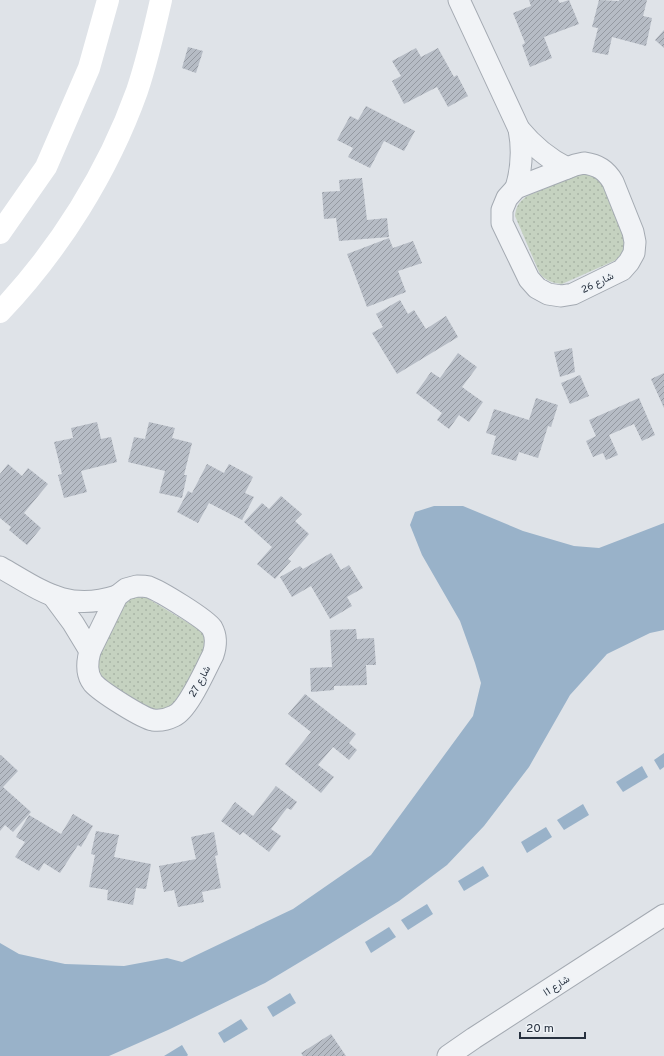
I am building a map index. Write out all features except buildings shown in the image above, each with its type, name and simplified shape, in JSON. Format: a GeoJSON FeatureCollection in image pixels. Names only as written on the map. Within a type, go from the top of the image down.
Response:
{"type":"FeatureCollection","features":[{"type":"Feature","properties":{"kind":"street"},"geometry":{"type":"LineString","coordinates":[[0,233],[46,167],[89,68],[108,0]]}},
{"type":"Feature","properties":{"kind":"street"},"geometry":{"type":"LineString","coordinates":[[0,312],[57,243],[90,191],[118,138],[136,92],[151,44],[161,0]]}},
{"type":"Feature","properties":{"kind":"street","name":"شارع 26"},"geometry":{"type":"LineString","coordinates":[[460,0],[519,129],[522,144],[520,174],[516,188],[507,198],[502,210],[502,223],[529,279],[537,288],[548,294],[561,296],[572,294],[622,270],[629,262],[634,253],[635,242],[633,232],[613,182],[608,174],[601,168],[593,164],[584,163],[566,168],[516,188]]}},
{"type":"Feature","properties":{"kind":"street","name":"شارع 26"},"geometry":{"type":"LineString","coordinates":[[519,129],[540,152],[566,168]]}},
{"type":"Feature","properties":{"kind":"street","name":"شارع 27"},"geometry":{"type":"LineString","coordinates":[[0,567],[53,596],[78,602],[104,600],[117,596],[126,589],[137,586],[148,586],[204,621],[211,627],[216,636],[214,655],[184,708],[175,716],[164,720],[153,720],[102,691],[93,683],[88,672],[87,660],[117,596]]}},
{"type":"Feature","properties":{"kind":"street","name":"شارع 27"},"geometry":{"type":"LineString","coordinates":[[53,596],[73,623],[90,651]]}},
{"type":"Feature","properties":{"kind":"street","name":"I1 شارع"},"geometry":{"type":"LineString","coordinates":[[448,1056],[664,915]]}},
{"type":"Feature","properties":{"kind":"green space"},"geometry":{"type":"Polygon","coordinates":[[[588,173],[597,176],[604,183],[627,240],[625,255],[562,284],[552,282],[540,274],[515,216],[516,210],[520,202],[527,196],[580,174],[588,173]]]}},
{"type":"Feature","properties":{"kind":"green space"},"geometry":{"type":"Polygon","coordinates":[[[138,597],[147,598],[200,630],[205,636],[205,652],[175,704],[160,711],[152,710],[97,678],[94,654],[123,606],[129,599],[138,597]]]}},
{"type":"Feature","properties":{"kind":"water"},"geometry":{"type":"Polygon","coordinates":[[[434,506],[463,506],[523,531],[574,546],[599,548],[664,523],[664,630],[650,633],[607,654],[570,695],[529,767],[484,826],[447,865],[399,901],[265,983],[168,1030],[109,1056],[0,1056],[0,943],[19,954],[65,964],[124,966],[167,958],[182,962],[293,909],[371,855],[473,716],[481,683],[460,621],[422,555],[410,525],[415,512],[434,506]]]}},
{"type":"Feature","properties":{"kind":"water"},"geometry":{"type":"Polygon","coordinates":[[[664,753],[664,767],[660,770],[654,760],[664,753]]]}},
{"type":"Feature","properties":{"kind":"water"},"geometry":{"type":"Polygon","coordinates":[[[642,766],[648,777],[623,792],[616,782],[642,766]]]}},
{"type":"Feature","properties":{"kind":"water"},"geometry":{"type":"Polygon","coordinates":[[[583,804],[589,815],[564,830],[557,820],[583,804]]]}},
{"type":"Feature","properties":{"kind":"water"},"geometry":{"type":"Polygon","coordinates":[[[546,827],[552,837],[527,853],[521,842],[546,827]]]}},
{"type":"Feature","properties":{"kind":"water"},"geometry":{"type":"Polygon","coordinates":[[[483,866],[489,876],[464,891],[458,881],[483,866]]]}},
{"type":"Feature","properties":{"kind":"water"},"geometry":{"type":"Polygon","coordinates":[[[427,904],[433,914],[408,930],[401,920],[427,904]]]}},
{"type":"Feature","properties":{"kind":"water"},"geometry":{"type":"Polygon","coordinates":[[[389,927],[396,937],[371,953],[365,942],[389,927]]]}},
{"type":"Feature","properties":{"kind":"water"},"geometry":{"type":"Polygon","coordinates":[[[290,993],[296,1003],[273,1017],[267,1007],[290,993]]]}},
{"type":"Feature","properties":{"kind":"water"},"geometry":{"type":"Polygon","coordinates":[[[241,1019],[248,1029],[224,1043],[218,1033],[241,1019]]]}},
{"type":"Feature","properties":{"kind":"water"},"geometry":{"type":"Polygon","coordinates":[[[182,1045],[188,1055],[187,1056],[164,1056],[182,1045]]]}}]}
